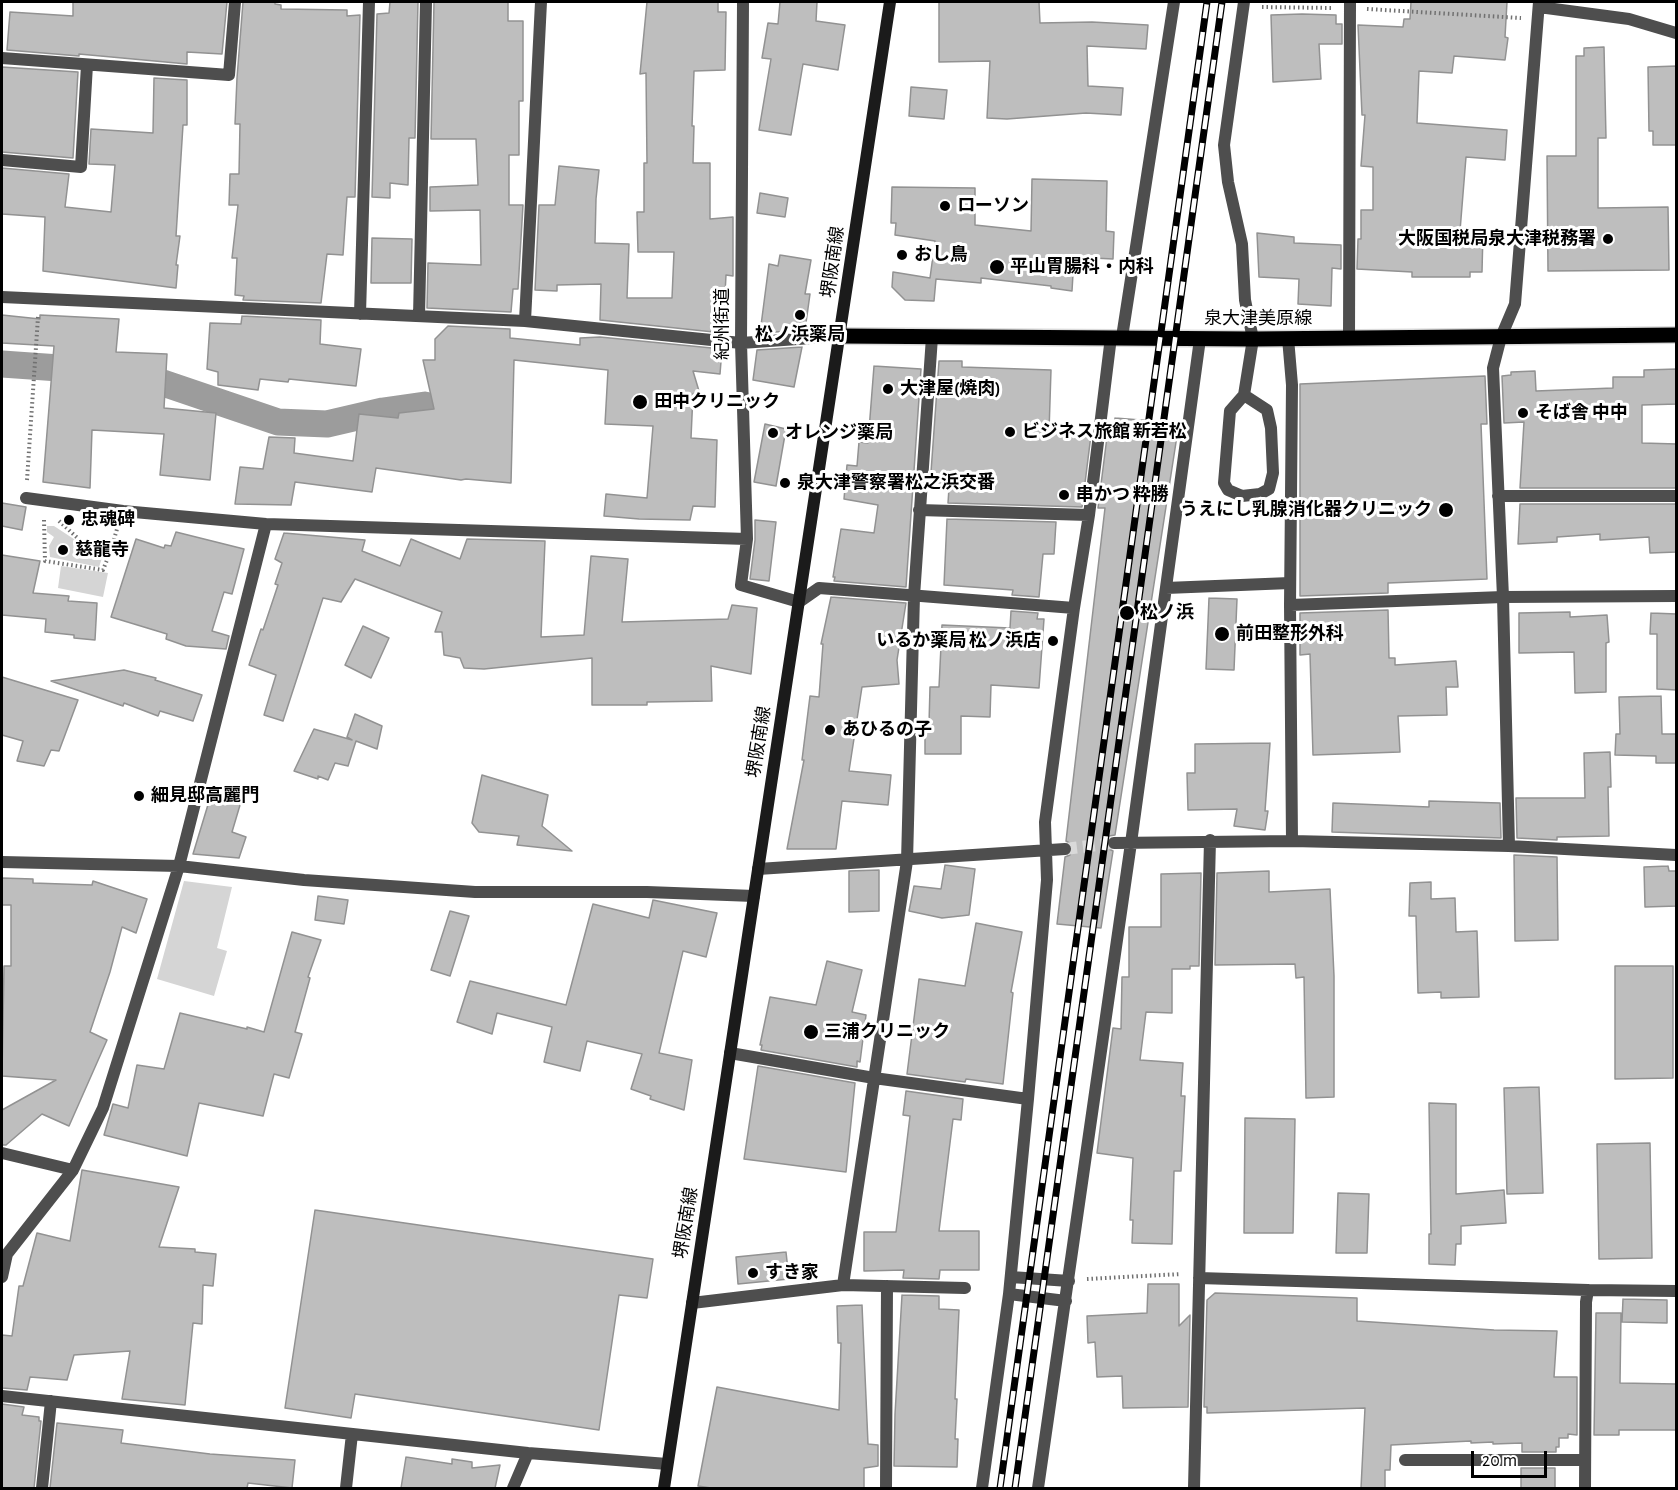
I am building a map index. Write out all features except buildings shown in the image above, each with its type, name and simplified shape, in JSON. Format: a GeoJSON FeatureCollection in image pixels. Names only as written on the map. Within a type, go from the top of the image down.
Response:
{"type":"FeatureCollection","features":[{"type":"Feature","properties":{"kind":"main road","name":"堺阪南線"},"geometry":{"type":"LineString","coordinates":[[663,1488],[890,2]]}},
{"type":"Feature","properties":{"kind":"main road","name":"泉大津美原線"},"geometry":{"type":"LineString","coordinates":[[840,336],[1253,339],[1677,335]]}},
{"type":"Feature","properties":{"kind":"street"},"geometry":{"type":"LineString","coordinates":[[2,58],[229,75],[235,2]]}},
{"type":"Feature","properties":{"kind":"street"},"geometry":{"type":"LineString","coordinates":[[360,314],[369,2]]}},
{"type":"Feature","properties":{"kind":"street"},"geometry":{"type":"LineString","coordinates":[[419,316],[426,2]]}},
{"type":"Feature","properties":{"kind":"street"},"geometry":{"type":"LineString","coordinates":[[525,321],[541,2]]}},
{"type":"Feature","properties":{"kind":"street","name":"紀州街道"},"geometry":{"type":"LineString","coordinates":[[743,2],[741,343],[747,539],[741,585],[799,602]]}},
{"type":"Feature","properties":{"kind":"street"},"geometry":{"type":"LineString","coordinates":[[982,1488],[1009,1294],[1028,1099],[1047,880],[1048,851],[1045,822],[1074,608],[1174,2]]}},
{"type":"Feature","properties":{"kind":"street"},"geometry":{"type":"LineString","coordinates":[[1244,2],[1224,145],[1228,182],[1242,244],[1245,300],[1253,339],[1244,395],[1230,411],[1224,483],[1228,490],[1242,496],[1260,494],[1269,489],[1273,473],[1271,428],[1267,410],[1244,395]]}},
{"type":"Feature","properties":{"kind":"street"},"geometry":{"type":"LineString","coordinates":[[1509,846],[1503,597],[1493,368],[1501,337],[1515,304],[1539,4],[1629,19],[1677,33]]}},
{"type":"Feature","properties":{"kind":"street"},"geometry":{"type":"LineString","coordinates":[[1348,337],[1350,5]]}},
{"type":"Feature","properties":{"kind":"street"},"geometry":{"type":"LineString","coordinates":[[2,160],[81,167],[87,65]]}},
{"type":"Feature","properties":{"kind":"street"},"geometry":{"type":"LineString","coordinates":[[2,297],[525,321],[741,343],[840,336]]}},
{"type":"Feature","properties":{"kind":"street"},"geometry":{"type":"LineString","coordinates":[[843,1285],[906,861],[914,596],[932,337]]}},
{"type":"Feature","properties":{"kind":"street"},"geometry":{"type":"LineString","coordinates":[[1288,338],[1292,385],[1290,583],[1292,841]]}},
{"type":"Feature","properties":{"kind":"street"},"geometry":{"type":"LineString","coordinates":[[1038,1488],[1131,843],[1200,339]]}},
{"type":"Feature","properties":{"kind":"street"},"geometry":{"type":"LineString","coordinates":[[1498,496],[1677,496]]}},
{"type":"Feature","properties":{"kind":"street"},"geometry":{"type":"LineString","coordinates":[[26,498],[123,511],[266,524],[747,539]]}},
{"type":"Feature","properties":{"kind":"street"},"geometry":{"type":"LineString","coordinates":[[919,510],[1089,515]]}},
{"type":"Feature","properties":{"kind":"street"},"geometry":{"type":"LineString","coordinates":[[2,1277],[7,1254],[73,1170],[103,1108],[179,866],[266,524]]}},
{"type":"Feature","properties":{"kind":"street"},"geometry":{"type":"LineString","coordinates":[[1166,588],[1290,583]]}},
{"type":"Feature","properties":{"kind":"street"},"geometry":{"type":"LineString","coordinates":[[799,602],[819,588],[1074,608]]}},
{"type":"Feature","properties":{"kind":"street"},"geometry":{"type":"LineString","coordinates":[[1290,605],[1503,597],[1677,596]]}},
{"type":"Feature","properties":{"kind":"street"},"geometry":{"type":"LineString","coordinates":[[1194,1488],[1210,840]]}},
{"type":"Feature","properties":{"kind":"street"},"geometry":{"type":"LineString","coordinates":[[1114,843],[1210,840],[1292,841],[1509,846],[1677,855]]}},
{"type":"Feature","properties":{"kind":"street"},"geometry":{"type":"LineString","coordinates":[[758,869],[1065,849]]}},
{"type":"Feature","properties":{"kind":"street"},"geometry":{"type":"LineString","coordinates":[[2,862],[179,866],[304,880],[475,892],[647,892],[754,896]]}},
{"type":"Feature","properties":{"kind":"street"},"geometry":{"type":"LineString","coordinates":[[730,1053],[874,1078],[1028,1099]]}},
{"type":"Feature","properties":{"kind":"street"},"geometry":{"type":"LineString","coordinates":[[2,1153],[73,1170]]}},
{"type":"Feature","properties":{"kind":"street"},"geometry":{"type":"LineString","coordinates":[[1011,1276],[1069,1281]]}},
{"type":"Feature","properties":{"kind":"street"},"geometry":{"type":"LineString","coordinates":[[1199,1278],[1677,1291]]}},
{"type":"Feature","properties":{"kind":"street"},"geometry":{"type":"LineString","coordinates":[[692,1303],[843,1285],[964,1288]]}},
{"type":"Feature","properties":{"kind":"street"},"geometry":{"type":"LineString","coordinates":[[886,1488],[887,1286]]}},
{"type":"Feature","properties":{"kind":"street"},"geometry":{"type":"LineString","coordinates":[[1585,1488],[1586,1302],[1588,1290]]}},
{"type":"Feature","properties":{"kind":"street"},"geometry":{"type":"LineString","coordinates":[[1009,1294],[1066,1300]]}},
{"type":"Feature","properties":{"kind":"street"},"geometry":{"type":"LineString","coordinates":[[2,1396],[528,1453],[667,1464]]}},
{"type":"Feature","properties":{"kind":"street"},"geometry":{"type":"LineString","coordinates":[[42,1488],[51,1401]]}},
{"type":"Feature","properties":{"kind":"street"},"geometry":{"type":"LineString","coordinates":[[346,1488],[351,1434]]}},
{"type":"Feature","properties":{"kind":"street"},"geometry":{"type":"LineString","coordinates":[[513,1488],[528,1453]]}},
{"type":"Feature","properties":{"kind":"street"},"geometry":{"type":"LineString","coordinates":[[1405,1460],[1585,1460]]}},
{"type":"Feature","properties":{"kind":"path"},"geometry":{"type":"LineString","coordinates":[[1261,7],[1350,5],[1529,18],[1539,4]]}},
{"type":"Feature","properties":{"kind":"path"},"geometry":{"type":"LineString","coordinates":[[26,498],[39,299]]}},
{"type":"Feature","properties":{"kind":"path"},"geometry":{"type":"LineString","coordinates":[[44,519],[45,561],[103,570],[123,511]]}},
{"type":"Feature","properties":{"kind":"path"},"geometry":{"type":"LineString","coordinates":[[34,518],[59,521],[82,542],[111,550]]}},
{"type":"Feature","properties":{"kind":"path"},"geometry":{"type":"LineString","coordinates":[[1069,1281],[1190,1274],[1199,1278]]}},
{"type":"Feature","properties":{"kind":"shaded area"},"geometry":{"type":"Polygon","coordinates":[[[47,526],[54,526],[86,547],[104,552],[99,567],[50,557],[49,546],[54,537],[47,532],[47,526]]]}},
{"type":"Feature","properties":{"kind":"shaded area"},"geometry":{"type":"Polygon","coordinates":[[[61,566],[108,573],[103,597],[58,588],[61,566]]]}},
{"type":"Feature","properties":{"kind":"shaded area"},"geometry":{"type":"Polygon","coordinates":[[[184,881],[232,887],[217,948],[227,951],[214,996],[157,979],[184,881]]]}},
{"type":"Feature","properties":{"kind":"waterway"},"geometry":{"type":"LineString","coordinates":[[2,364],[88,370]]}},
{"type":"Feature","properties":{"kind":"waterway"},"geometry":{"type":"LineString","coordinates":[[129,376],[163,383],[278,422],[327,424],[383,411],[425,405]]}},
{"type":"Feature","properties":{"kind":"tunnel"},"geometry":{"type":"LineString","coordinates":[[1065,849],[1114,843]]}},
{"type":"Feature","properties":{"kind":"railway"},"geometry":{"type":"LineString","coordinates":[[1000,1488],[1207,2]]}},
{"type":"Feature","properties":{"kind":"railway"},"geometry":{"type":"LineString","coordinates":[[1015,1488],[1222,2]]}},
{"type":"Feature","properties":{"kind":"place","name":"ローソン"},"geometry":{"type":"Point","coordinates":[945,206]}},
{"type":"Feature","properties":{"kind":"place","name":"大阪国税局泉大津税務署"},"geometry":{"type":"Point","coordinates":[1608,239]}},
{"type":"Feature","properties":{"kind":"place","name":"おし鳥"},"geometry":{"type":"Point","coordinates":[902,255]}},
{"type":"Feature","properties":{"kind":"place","name":"平山胃腸科・内科"},"geometry":{"type":"Point","coordinates":[997,267]}},
{"type":"Feature","properties":{"kind":"place","name":"松ノ浜薬局"},"geometry":{"type":"Point","coordinates":[800,315]}},
{"type":"Feature","properties":{"kind":"place","name":"大津屋(焼肉)"},"geometry":{"type":"Point","coordinates":[888,389]}},
{"type":"Feature","properties":{"kind":"place","name":"田中クリニック"},"geometry":{"type":"Point","coordinates":[640,402]}},
{"type":"Feature","properties":{"kind":"place","name":"そば舎 中中"},"geometry":{"type":"Point","coordinates":[1523,413]}},
{"type":"Feature","properties":{"kind":"place","name":"ビジネス旅館 新若松"},"geometry":{"type":"Point","coordinates":[1010,432]}},
{"type":"Feature","properties":{"kind":"place","name":"オレンジ薬局"},"geometry":{"type":"Point","coordinates":[773,433]}},
{"type":"Feature","properties":{"kind":"place","name":"泉大津警察署松之浜交番"},"geometry":{"type":"Point","coordinates":[785,483]}},
{"type":"Feature","properties":{"kind":"place","name":"串かつ 粋勝"},"geometry":{"type":"Point","coordinates":[1064,495]}},
{"type":"Feature","properties":{"kind":"place","name":"うえにし乳腺消化器クリニック"},"geometry":{"type":"Point","coordinates":[1446,510]}},
{"type":"Feature","properties":{"kind":"place","name":"忠魂碑"},"geometry":{"type":"Point","coordinates":[69,520]}},
{"type":"Feature","properties":{"kind":"place","name":"慈龍寺"},"geometry":{"type":"Point","coordinates":[63,550]}},
{"type":"Feature","properties":{"kind":"place","name":"松ノ浜"},"geometry":{"type":"Point","coordinates":[1127,613]}},
{"type":"Feature","properties":{"kind":"place","name":"前田整形外科"},"geometry":{"type":"Point","coordinates":[1222,634]}},
{"type":"Feature","properties":{"kind":"place","name":"いるか薬局 松ノ浜店"},"geometry":{"type":"Point","coordinates":[1053,641]}},
{"type":"Feature","properties":{"kind":"place","name":"あひるの子"},"geometry":{"type":"Point","coordinates":[830,730]}},
{"type":"Feature","properties":{"kind":"place","name":"細見邸高麗門"},"geometry":{"type":"Point","coordinates":[139,796]}},
{"type":"Feature","properties":{"kind":"place","name":"三浦クリニック"},"geometry":{"type":"Point","coordinates":[811,1032]}},
{"type":"Feature","properties":{"kind":"place","name":"すき家"},"geometry":{"type":"Point","coordinates":[753,1273]}}]}
